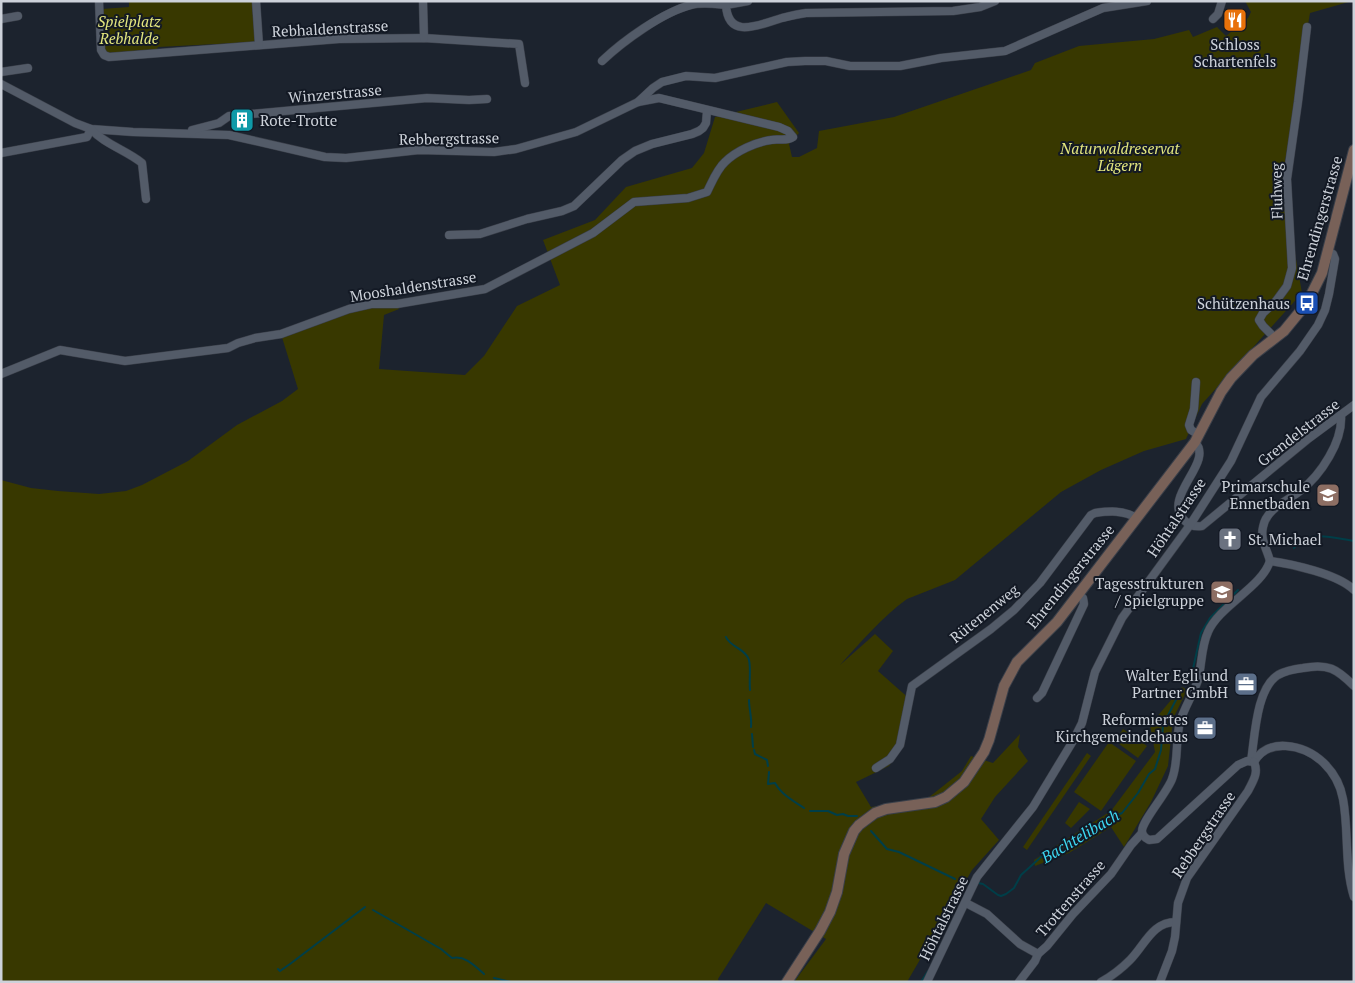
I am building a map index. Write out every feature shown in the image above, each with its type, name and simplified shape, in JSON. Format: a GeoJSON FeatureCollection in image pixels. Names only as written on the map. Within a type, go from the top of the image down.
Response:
{"type":"FeatureCollection","features":[{"type":"Feature","properties":{"kind":"main road","name":"Ehrendingerstrasse"},"geometry":{"type":"LineString","coordinates":[[786,982],[820,931],[830,912],[837,892],[844,854],[854,831],[876,813],[886,809],[935,802],[946,797],[964,782],[979,761],[986,746],[993,728],[1000,698],[1012,669],[1023,655],[1057,622],[1137,518],[1197,438],[1231,378],[1253,355],[1276,338],[1307,303],[1322,273],[1354,150]]}},
{"type":"Feature","properties":{"kind":"street","name":"Rebhaldenstrasse"},"geometry":{"type":"LineString","coordinates":[[99,1],[101,50],[104,55],[109,57],[340,39],[424,38],[519,44],[525,83]]}},
{"type":"Feature","properties":{"kind":"street"},"geometry":{"type":"LineString","coordinates":[[256,1],[259,45]]}},
{"type":"Feature","properties":{"kind":"street"},"geometry":{"type":"LineString","coordinates":[[423,1],[424,38]]}},
{"type":"Feature","properties":{"kind":"street"},"geometry":{"type":"LineString","coordinates":[[602,61],[618,46],[678,9],[692,4],[726,5],[748,1]]}},
{"type":"Feature","properties":{"kind":"street"},"geometry":{"type":"LineString","coordinates":[[726,5],[728,18],[731,22],[735,25],[754,27],[784,17],[806,13],[953,11],[980,7],[995,1]]}},
{"type":"Feature","properties":{"kind":"street"},"geometry":{"type":"LineString","coordinates":[[638,102],[662,82],[686,76],[715,78],[787,62],[805,61],[850,66],[900,66],[941,58],[1005,51],[1102,8],[1147,1]]}},
{"type":"Feature","properties":{"kind":"street"},"geometry":{"type":"LineString","coordinates":[[1213,19],[1218,14],[1222,1]]}},
{"type":"Feature","properties":{"kind":"street"},"geometry":{"type":"LineString","coordinates":[[1,18],[18,16]]}},
{"type":"Feature","properties":{"kind":"street","name":"Fluhweg"},"geometry":{"type":"LineString","coordinates":[[1276,338],[1260,323],[1260,320],[1263,313],[1276,302],[1287,286],[1292,268],[1287,179],[1307,27]]}},
{"type":"Feature","properties":{"kind":"street"},"geometry":{"type":"LineString","coordinates":[[1,72],[28,68]]}},
{"type":"Feature","properties":{"kind":"street","name":"Rebbergstrasse"},"geometry":{"type":"LineString","coordinates":[[1,84],[92,129],[230,134],[324,157],[346,158],[418,150],[494,152],[520,149],[576,132],[638,102],[663,98],[707,111],[779,127],[788,130],[793,137]]}},
{"type":"Feature","properties":{"kind":"street","name":"Winzerstrasse"},"geometry":{"type":"LineString","coordinates":[[192,133],[192,130],[219,123],[229,116],[427,98],[487,99]]}},
{"type":"Feature","properties":{"kind":"street"},"geometry":{"type":"LineString","coordinates":[[449,235],[480,234],[574,206],[622,160],[635,151],[652,144],[699,131],[706,123],[707,111]]}},
{"type":"Feature","properties":{"kind":"street"},"geometry":{"type":"LineString","coordinates":[[1,153],[87,137],[92,129]]}},
{"type":"Feature","properties":{"kind":"street","name":"Rebbergstrasse"},"geometry":{"type":"LineString","coordinates":[[92,129],[97,135],[131,154],[142,163],[146,199]]}},
{"type":"Feature","properties":{"kind":"street","name":"Mooshaldenstrasse"},"geometry":{"type":"LineString","coordinates":[[1,374],[60,350],[125,361],[228,348],[255,338],[281,334],[349,309],[371,304],[397,304],[485,289],[593,233],[634,202],[688,198],[707,192],[725,162],[755,145],[772,140],[788,140],[793,137]]}},
{"type":"Feature","properties":{"kind":"street","name":"Höhtalstrasse"},"geometry":{"type":"LineString","coordinates":[[927,982],[977,877],[1033,807],[1073,740],[1082,723],[1095,672],[1122,618],[1190,525],[1230,461],[1261,397],[1309,338],[1322,317],[1336,259],[1333,254],[1328,252]]}},
{"type":"Feature","properties":{"kind":"street"},"geometry":{"type":"LineString","coordinates":[[1190,525],[1179,515],[1178,506],[1182,493],[1200,456],[1197,438],[1189,425],[1194,409],[1196,382]]}},
{"type":"Feature","properties":{"kind":"street","name":"Grendelstrasse"},"geometry":{"type":"LineString","coordinates":[[1190,525],[1202,526],[1308,439],[1354,405]]}},
{"type":"Feature","properties":{"kind":"street"},"geometry":{"type":"LineString","coordinates":[[1341,415],[1339,435],[1318,474],[1300,491],[1275,508],[1264,522],[1262,540],[1270,561],[1340,580],[1354,590]]}},
{"type":"Feature","properties":{"kind":"street","name":"Rütenenweg"},"geometry":{"type":"LineString","coordinates":[[876,768],[890,759],[900,745],[912,686],[1014,610],[1040,583],[1095,513],[1120,511],[1129,513],[1137,518]]}},
{"type":"Feature","properties":{"kind":"street","name":"Trottenstrasse"},"geometry":{"type":"LineString","coordinates":[[1019,982],[1038,954],[1112,874],[1134,840],[1142,833],[1144,825],[1172,780],[1176,763],[1180,722],[1197,682],[1207,633],[1220,616],[1264,572],[1270,561]]}},
{"type":"Feature","properties":{"kind":"street"},"geometry":{"type":"LineString","coordinates":[[1037,698],[1042,693],[1084,604],[1083,598],[1078,594]]}},
{"type":"Feature","properties":{"kind":"street","name":"Rebbergstrasse"},"geometry":{"type":"LineString","coordinates":[[1160,982],[1172,951],[1178,903],[1187,878],[1248,791],[1256,776],[1257,768],[1252,761],[1261,696],[1269,684],[1278,676],[1292,670],[1322,665],[1335,670],[1354,686]]}},
{"type":"Feature","properties":{"kind":"street"},"geometry":{"type":"LineString","coordinates":[[1142,833],[1146,839],[1157,839],[1238,765],[1252,761],[1264,750],[1283,746],[1312,753],[1330,769],[1339,785],[1343,800],[1347,857],[1354,897]]}},
{"type":"Feature","properties":{"kind":"street"},"geometry":{"type":"LineString","coordinates":[[966,903],[987,914],[1020,944],[1038,954]]}},
{"type":"Feature","properties":{"kind":"street"},"geometry":{"type":"LineString","coordinates":[[1101,982],[1127,963],[1156,929],[1164,923],[1176,922]]}},
{"type":"Feature","properties":{"kind":"green space","name":"Spielplatz Rebhalde"},"geometry":{"type":"Polygon","coordinates":[[[129,1],[252,1],[255,42],[158,47],[157,49],[108,53],[104,49],[102,9],[129,7],[129,1]]]}},
{"type":"Feature","properties":{"kind":"green space","name":"Naturwaldreservat Lägern"},"geometry":{"type":"Polygon","coordinates":[[[1245,1],[1352,1],[1310,13],[1282,179],[1302,293],[1202,404],[1186,439],[1144,451],[1101,470],[1061,492],[955,580],[907,599],[898,606],[872,630],[840,665],[875,634],[893,651],[878,671],[912,701],[904,746],[889,766],[856,782],[871,807],[928,798],[962,771],[971,756],[993,763],[1020,734],[1018,747],[1028,761],[995,797],[981,819],[999,840],[972,870],[907,982],[794,982],[826,939],[766,903],[718,979],[719,982],[1,982],[1,480],[31,488],[99,494],[126,491],[142,485],[188,461],[237,425],[282,401],[298,389],[281,334],[349,309],[397,304],[399,309],[384,315],[379,369],[465,375],[484,356],[517,306],[560,285],[543,240],[595,220],[626,187],[692,168],[704,153],[715,117],[777,102],[799,133],[789,144],[792,157],[799,157],[817,148],[819,131],[894,117],[1031,70],[1035,63],[1079,46],[1154,39],[1189,30],[1193,37],[1217,27],[1226,36],[1248,18],[1251,12],[1245,1]]]}},
{"type":"Feature","properties":{"kind":"green space"},"geometry":{"type":"Polygon","coordinates":[[[1182,687],[1187,690],[1173,719],[1168,766],[1151,802],[1124,847],[1111,827],[1069,853],[1035,866],[1034,860],[1111,811],[1155,752],[1150,725],[1182,687]]]}},
{"type":"Feature","properties":{"kind":"green space"},"geometry":{"type":"Polygon","coordinates":[[[1123,729],[1147,746],[1138,758],[1115,741],[1123,729]]]}},
{"type":"Feature","properties":{"kind":"green space"},"geometry":{"type":"Polygon","coordinates":[[[1109,742],[1136,761],[1101,811],[1074,792],[1109,742]]]}},
{"type":"Feature","properties":{"kind":"green space"},"geometry":{"type":"Polygon","coordinates":[[[1087,753],[1091,756],[1027,850],[1023,847],[1087,753]]]}},
{"type":"Feature","properties":{"kind":"green space"},"geometry":{"type":"Polygon","coordinates":[[[1079,802],[1090,809],[1071,828],[1065,823],[1079,802]]]}},
{"type":"Feature","properties":{"kind":"waterway","name":"Bachtelibach"},"geometry":{"type":"LineString","coordinates":[[1294,548],[1306,538],[1321,536],[1354,541]]}},
{"type":"Feature","properties":{"kind":"waterway","name":"Bachtelibach"},"geometry":{"type":"LineString","coordinates":[[1192,673],[1201,633],[1210,618],[1238,590]]}},
{"type":"Feature","properties":{"kind":"waterway"},"geometry":{"type":"LineString","coordinates":[[726,637],[745,653],[749,660],[750,690]]}},
{"type":"Feature","properties":{"kind":"waterway","name":"Bachtelibach"},"geometry":{"type":"LineString","coordinates":[[978,883],[983,884],[998,895],[1006,894],[1014,888],[1021,875],[1041,857],[1068,847],[1098,824],[1122,813],[1138,793],[1149,774],[1155,769],[1161,750],[1163,725],[1180,692]]}},
{"type":"Feature","properties":{"kind":"waterway"},"geometry":{"type":"LineString","coordinates":[[749,700],[751,727]]}},
{"type":"Feature","properties":{"kind":"waterway"},"geometry":{"type":"LineString","coordinates":[[752,734],[753,747]]}},
{"type":"Feature","properties":{"kind":"waterway"},"geometry":{"type":"LineString","coordinates":[[754,750],[755,754],[767,760],[768,766]]}},
{"type":"Feature","properties":{"kind":"waterway"},"geometry":{"type":"LineString","coordinates":[[769,772],[768,784],[775,783],[784,794],[804,808]]}},
{"type":"Feature","properties":{"kind":"waterway"},"geometry":{"type":"LineString","coordinates":[[810,811],[828,811],[837,815],[857,816]]}},
{"type":"Feature","properties":{"kind":"waterway"},"geometry":{"type":"LineString","coordinates":[[871,831],[887,849],[899,852],[955,879]]}},
{"type":"Feature","properties":{"kind":"waterway"},"geometry":{"type":"LineString","coordinates":[[959,881],[970,884]]}},
{"type":"Feature","properties":{"kind":"waterway"},"geometry":{"type":"LineString","coordinates":[[278,969],[280,971],[290,964],[365,907]]}},
{"type":"Feature","properties":{"kind":"waterway"},"geometry":{"type":"LineString","coordinates":[[373,910],[441,949],[452,958],[457,957],[469,962],[484,974]]}},
{"type":"Feature","properties":{"kind":"waterway","name":"Bachtelibach"},"geometry":{"type":"LineString","coordinates":[[921,982],[928,971]]}},
{"type":"Feature","properties":{"kind":"waterway"},"geometry":{"type":"LineString","coordinates":[[494,978],[511,982]]}},
{"type":"Feature","properties":{"kind":"place","name":"Schloss Schartenfels"},"geometry":{"type":"Point","coordinates":[1235,20]}},
{"type":"Feature","properties":{"kind":"place","name":"Rote-Trotte"},"geometry":{"type":"Point","coordinates":[242,120]}},
{"type":"Feature","properties":{"kind":"place","name":"Schützenhaus"},"geometry":{"type":"Point","coordinates":[1307,303]}},
{"type":"Feature","properties":{"kind":"place","name":"Primarschule Ennetbaden"},"geometry":{"type":"Point","coordinates":[1328,495]}},
{"type":"Feature","properties":{"kind":"place","name":"St. Michael"},"geometry":{"type":"Point","coordinates":[1230,539]}},
{"type":"Feature","properties":{"kind":"place","name":"Tagesstrukturen / Spielgruppe"},"geometry":{"type":"Point","coordinates":[1222,592]}},
{"type":"Feature","properties":{"kind":"place","name":"Walter Egli und Partner GmbH"},"geometry":{"type":"Point","coordinates":[1246,684]}},
{"type":"Feature","properties":{"kind":"place","name":"Reformiertes Kirchgemeindehaus"},"geometry":{"type":"Point","coordinates":[1205,728]}}]}
